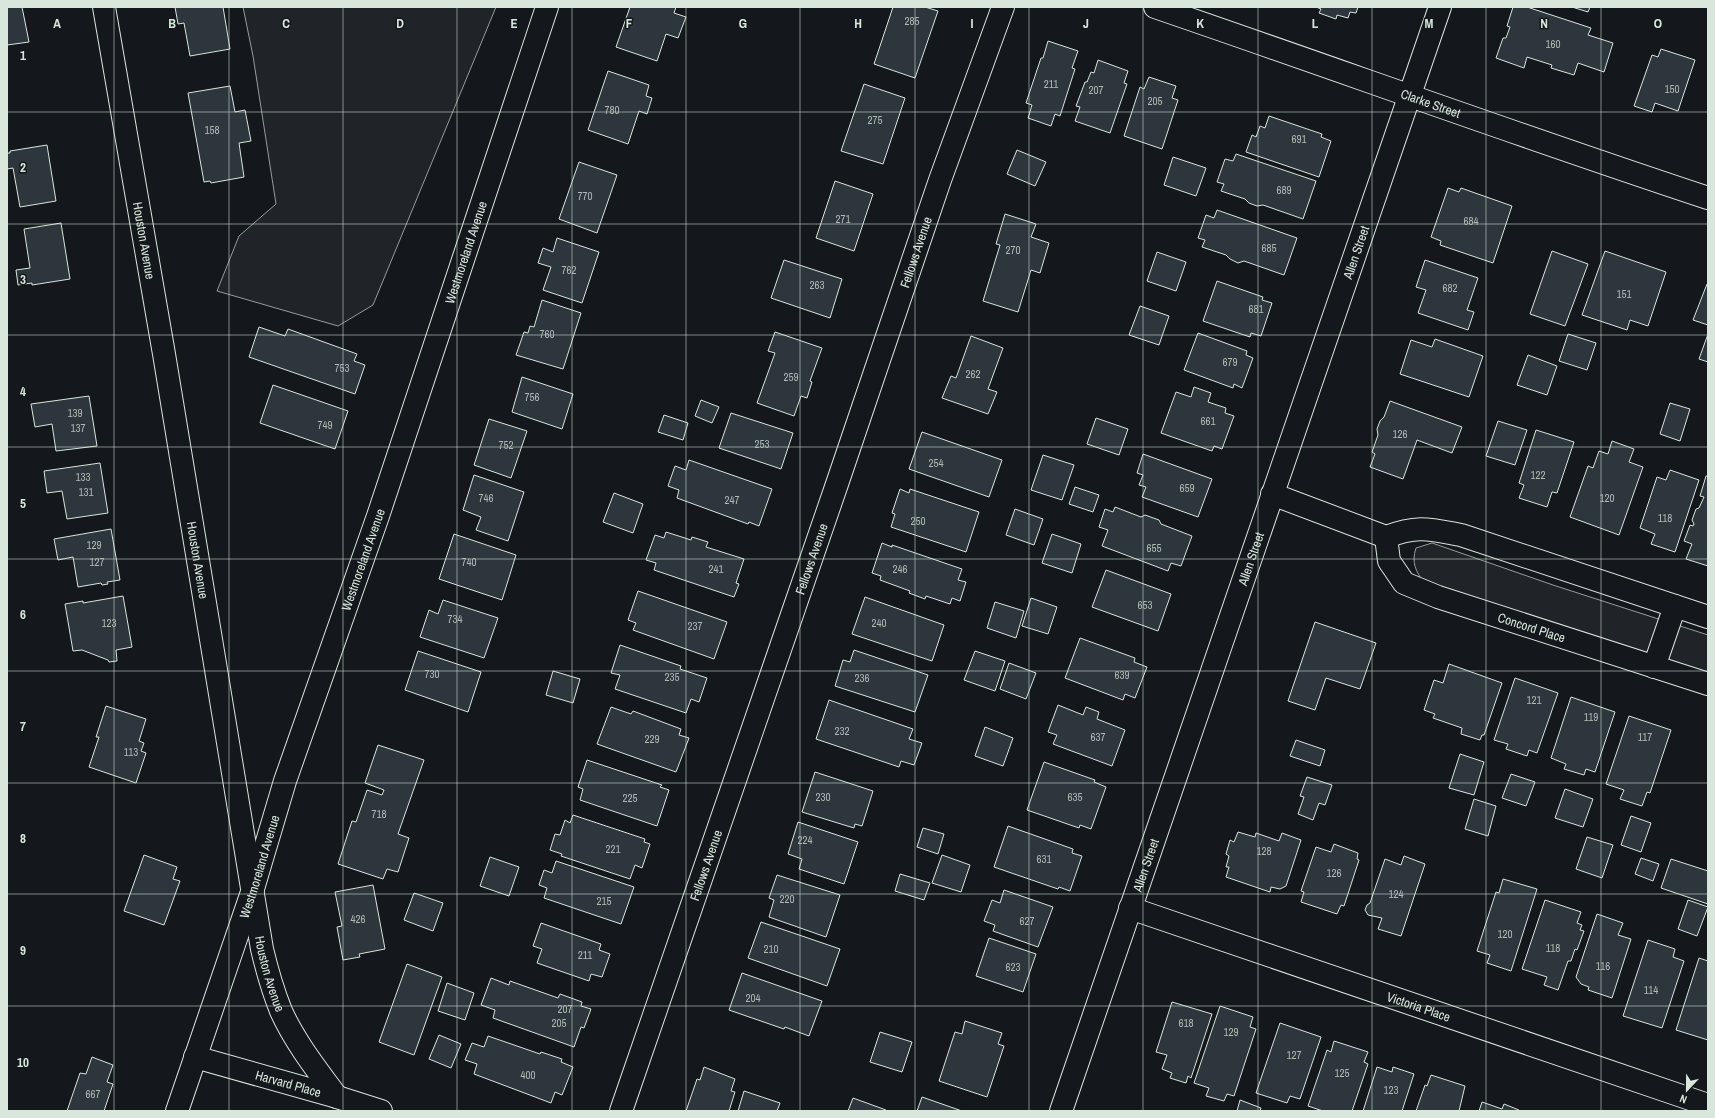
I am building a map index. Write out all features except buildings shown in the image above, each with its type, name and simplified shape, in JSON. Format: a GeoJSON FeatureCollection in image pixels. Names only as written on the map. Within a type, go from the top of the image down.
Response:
{"type":"FeatureCollection","features":[{"type":"Feature","properties":{"kind":"street","name":"Houston Avenue"},"geometry":{"type":"LineString","coordinates":[[104,7],[164,354],[262,949],[270,979],[282,1012],[305,1054],[336,1097]]}},
{"type":"Feature","properties":{"kind":"street","name":"Westmoreland Avenue"},"geometry":{"type":"LineString","coordinates":[[177,1111],[252,892],[284,781],[378,516],[547,7]]}},
{"type":"Feature","properties":{"kind":"street","name":"Fellows Avenue"},"geometry":{"type":"LineString","coordinates":[[621,1111],[940,180],[1003,7]]}},
{"type":"Feature","properties":{"kind":"street","name":"Clarke Street"},"geometry":{"type":"LineString","coordinates":[[1154,7],[1572,153],[1708,198]]}},
{"type":"Feature","properties":{"kind":"street","name":"Allen Street"},"geometry":{"type":"LineString","coordinates":[[1061,1111],[1440,7]]}},
{"type":"Feature","properties":{"kind":"street"},"geometry":{"type":"LineString","coordinates":[[1272,494],[1386,537],[1403,530],[1420,528],[1461,535],[1708,617]]}},
{"type":"Feature","properties":{"kind":"street","name":"Concord Place"},"geometry":{"type":"LineString","coordinates":[[1386,537],[1390,560],[1404,583],[1438,597],[1708,684]]}},
{"type":"Feature","properties":{"kind":"street"},"geometry":{"type":"LineString","coordinates":[[1654,667],[1675,606]]}},
{"type":"Feature","properties":{"kind":"street","name":"Victoria Place"},"geometry":{"type":"LineString","coordinates":[[1130,908],[1708,1105]]}},
{"type":"Feature","properties":{"kind":"street","name":"Harvard Place"},"geometry":{"type":"LineString","coordinates":[[195,1057],[381,1111]]}},
{"type":"Feature","properties":{"kind":"shaded area"},"geometry":{"type":"Polygon","coordinates":[[[243,7],[496,7],[373,305],[338,326],[217,291],[239,236],[276,204],[253,56],[243,7]]]}},
{"type":"Feature","properties":{"kind":"shaded area"},"geometry":{"type":"Polygon","coordinates":[[[1432,543],[1553,585],[1708,635],[1708,676],[1424,583],[1414,563],[1416,548],[1432,543]]]}}]}
